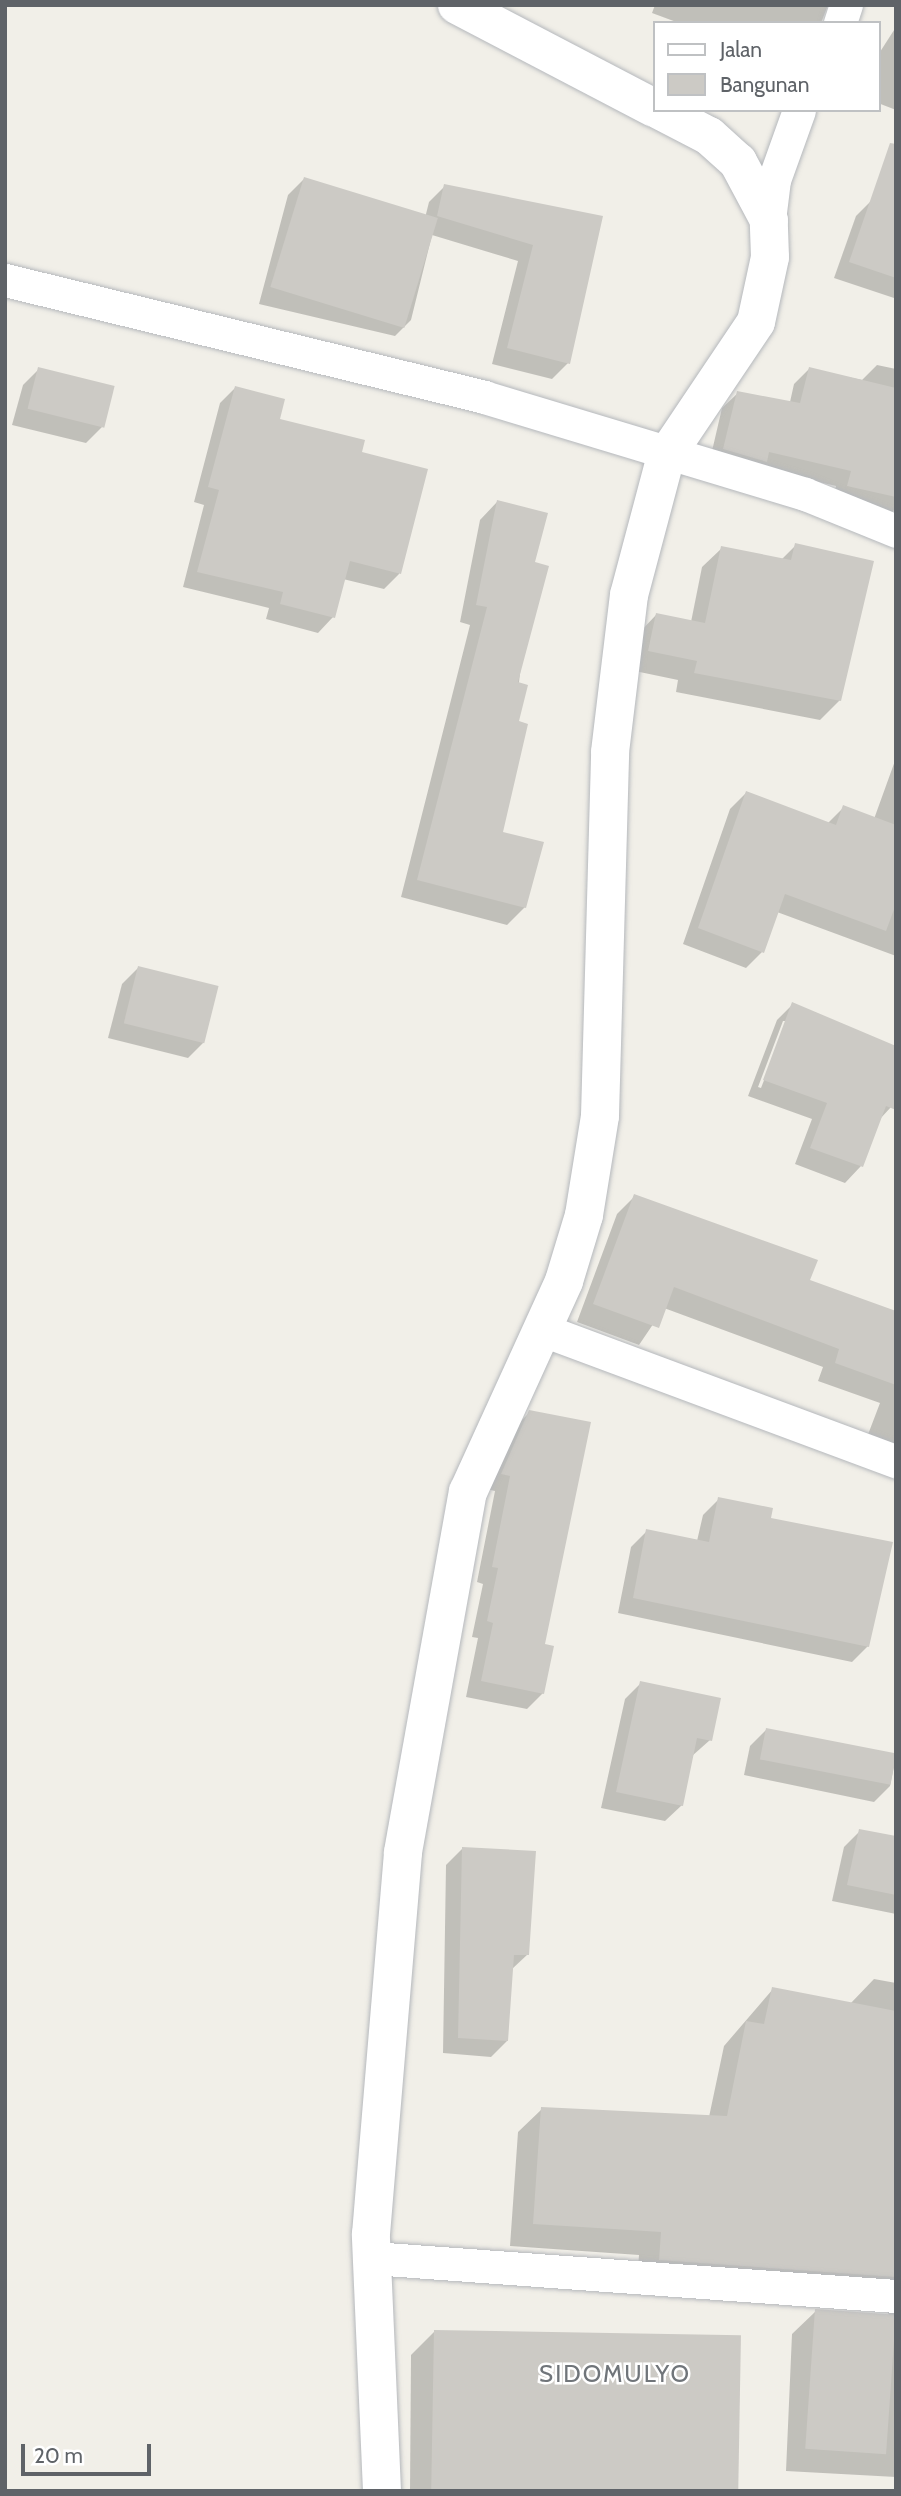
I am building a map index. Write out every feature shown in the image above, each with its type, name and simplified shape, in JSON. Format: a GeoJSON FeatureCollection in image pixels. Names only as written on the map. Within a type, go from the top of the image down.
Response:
{"type":"FeatureCollection","features":[{"type":"Feature","properties":{"kind":"street"},"geometry":{"type":"LineString","coordinates":[[457,5],[652,107]]}},
{"type":"Feature","properties":{"kind":"street"},"geometry":{"type":"LineString","coordinates":[[663,112],[709,136],[738,162],[769,220]]}},
{"type":"Feature","properties":{"kind":"street"},"geometry":{"type":"LineString","coordinates":[[382,2491],[372,2258],[403,1852],[468,1492],[543,1330],[584,1215],[600,1116],[610,752],[628,595],[666,456],[756,322],[767,281],[769,220],[774,180],[797,113]]}},
{"type":"Feature","properties":{"kind":"street"},"geometry":{"type":"LineString","coordinates":[[5,280],[484,397],[666,456],[805,494],[896,531]]}},
{"type":"Feature","properties":{"kind":"street"},"geometry":{"type":"LineString","coordinates":[[543,1330],[896,1461]]}},
{"type":"Feature","properties":{"kind":"street"},"geometry":{"type":"LineString","coordinates":[[372,2258],[896,2296]]}},
{"type":"Feature","properties":{"kind":"building"},"geometry":{"type":"Polygon","coordinates":[[[890,143],[896,144],[896,278],[849,262],[890,143]]]}},
{"type":"Feature","properties":{"kind":"building"},"geometry":{"type":"Polygon","coordinates":[[[304,177],[438,218],[404,328],[270,287],[304,177]]]}},
{"type":"Feature","properties":{"kind":"building"},"geometry":{"type":"Polygon","coordinates":[[[444,184],[603,216],[570,364],[507,348],[533,245],[437,216],[444,184]]]}},
{"type":"Feature","properties":{"kind":"building"},"geometry":{"type":"Polygon","coordinates":[[[38,367],[115,386],[104,428],[28,409],[38,367]]]}},
{"type":"Feature","properties":{"kind":"building"},"geometry":{"type":"Polygon","coordinates":[[[809,367],[896,388],[896,497],[847,486],[851,471],[769,452],[767,462],[723,449],[737,391],[800,403],[809,367]]]}},
{"type":"Feature","properties":{"kind":"building"},"geometry":{"type":"Polygon","coordinates":[[[235,386],[285,399],[280,419],[365,440],[362,452],[428,469],[401,574],[350,561],[335,618],[280,604],[283,592],[197,572],[219,490],[208,487],[235,386]]]}},
{"type":"Feature","properties":{"kind":"building"},"geometry":{"type":"Polygon","coordinates":[[[497,500],[548,513],[535,562],[549,566],[518,682],[528,685],[519,721],[528,724],[503,832],[544,842],[526,908],[417,880],[487,607],[476,605],[497,500]]]}},
{"type":"Feature","properties":{"kind":"building"},"geometry":{"type":"Polygon","coordinates":[[[795,543],[874,561],[841,701],[694,673],[697,661],[648,651],[656,613],[705,623],[721,546],[791,560],[795,543]]]}},
{"type":"Feature","properties":{"kind":"building"},"geometry":{"type":"Polygon","coordinates":[[[746,791],[836,825],[843,805],[896,825],[896,904],[886,931],[785,894],[764,953],[698,928],[746,791]]]}},
{"type":"Feature","properties":{"kind":"building"},"geometry":{"type":"Polygon","coordinates":[[[138,966],[219,986],[204,1043],[124,1023],[138,966]]]}},
{"type":"Feature","properties":{"kind":"building"},"geometry":{"type":"Polygon","coordinates":[[[792,1002],[896,1046],[896,1110],[886,1106],[863,1167],[810,1148],[827,1103],[763,1080],[792,1002]]]}},
{"type":"Feature","properties":{"kind":"building"},"geometry":{"type":"Polygon","coordinates":[[[634,1194],[818,1260],[810,1280],[896,1311],[896,1385],[835,1363],[839,1349],[674,1287],[659,1328],[593,1304],[634,1194]]]}},
{"type":"Feature","properties":{"kind":"building"},"geometry":{"type":"Polygon","coordinates":[[[529,1410],[591,1422],[545,1644],[554,1646],[544,1694],[481,1681],[493,1623],[487,1621],[498,1568],[492,1567],[510,1476],[501,1474],[529,1410]]]}},
{"type":"Feature","properties":{"kind":"building"},"geometry":{"type":"Polygon","coordinates":[[[718,1497],[773,1508],[771,1518],[893,1542],[869,1647],[633,1598],[646,1529],[709,1542],[718,1497]]]}},
{"type":"Feature","properties":{"kind":"building"},"geometry":{"type":"Polygon","coordinates":[[[640,1681],[721,1698],[712,1741],[697,1738],[683,1806],[616,1792],[640,1681]]]}},
{"type":"Feature","properties":{"kind":"building"},"geometry":{"type":"Polygon","coordinates":[[[766,1728],[896,1753],[890,1785],[760,1759],[766,1728]]]}},
{"type":"Feature","properties":{"kind":"building"},"geometry":{"type":"Polygon","coordinates":[[[859,1829],[896,1836],[896,1895],[847,1885],[859,1829]]]}},
{"type":"Feature","properties":{"kind":"building"},"geometry":{"type":"Polygon","coordinates":[[[462,1847],[536,1851],[529,1955],[514,1955],[508,2041],[458,2038],[462,1847]]]}},
{"type":"Feature","properties":{"kind":"building"},"geometry":{"type":"Polygon","coordinates":[[[772,1987],[896,2011],[896,2277],[659,2260],[661,2232],[533,2224],[541,2107],[727,2116],[746,2021],[764,2024],[772,1987]]]}},
{"type":"Feature","properties":{"kind":"building"},"geometry":{"type":"Polygon","coordinates":[[[815,2309],[896,2315],[886,2454],[805,2449],[815,2309]]]}},
{"type":"Feature","properties":{"kind":"building"},"geometry":{"type":"Polygon","coordinates":[[[434,2330],[741,2335],[738,2491],[431,2491],[434,2330]]]}},
{"type":"Feature","properties":{"kind":"district","name":"SIDOMULYO"},"geometry":{"type":"Point","coordinates":[615,2374]}}]}
